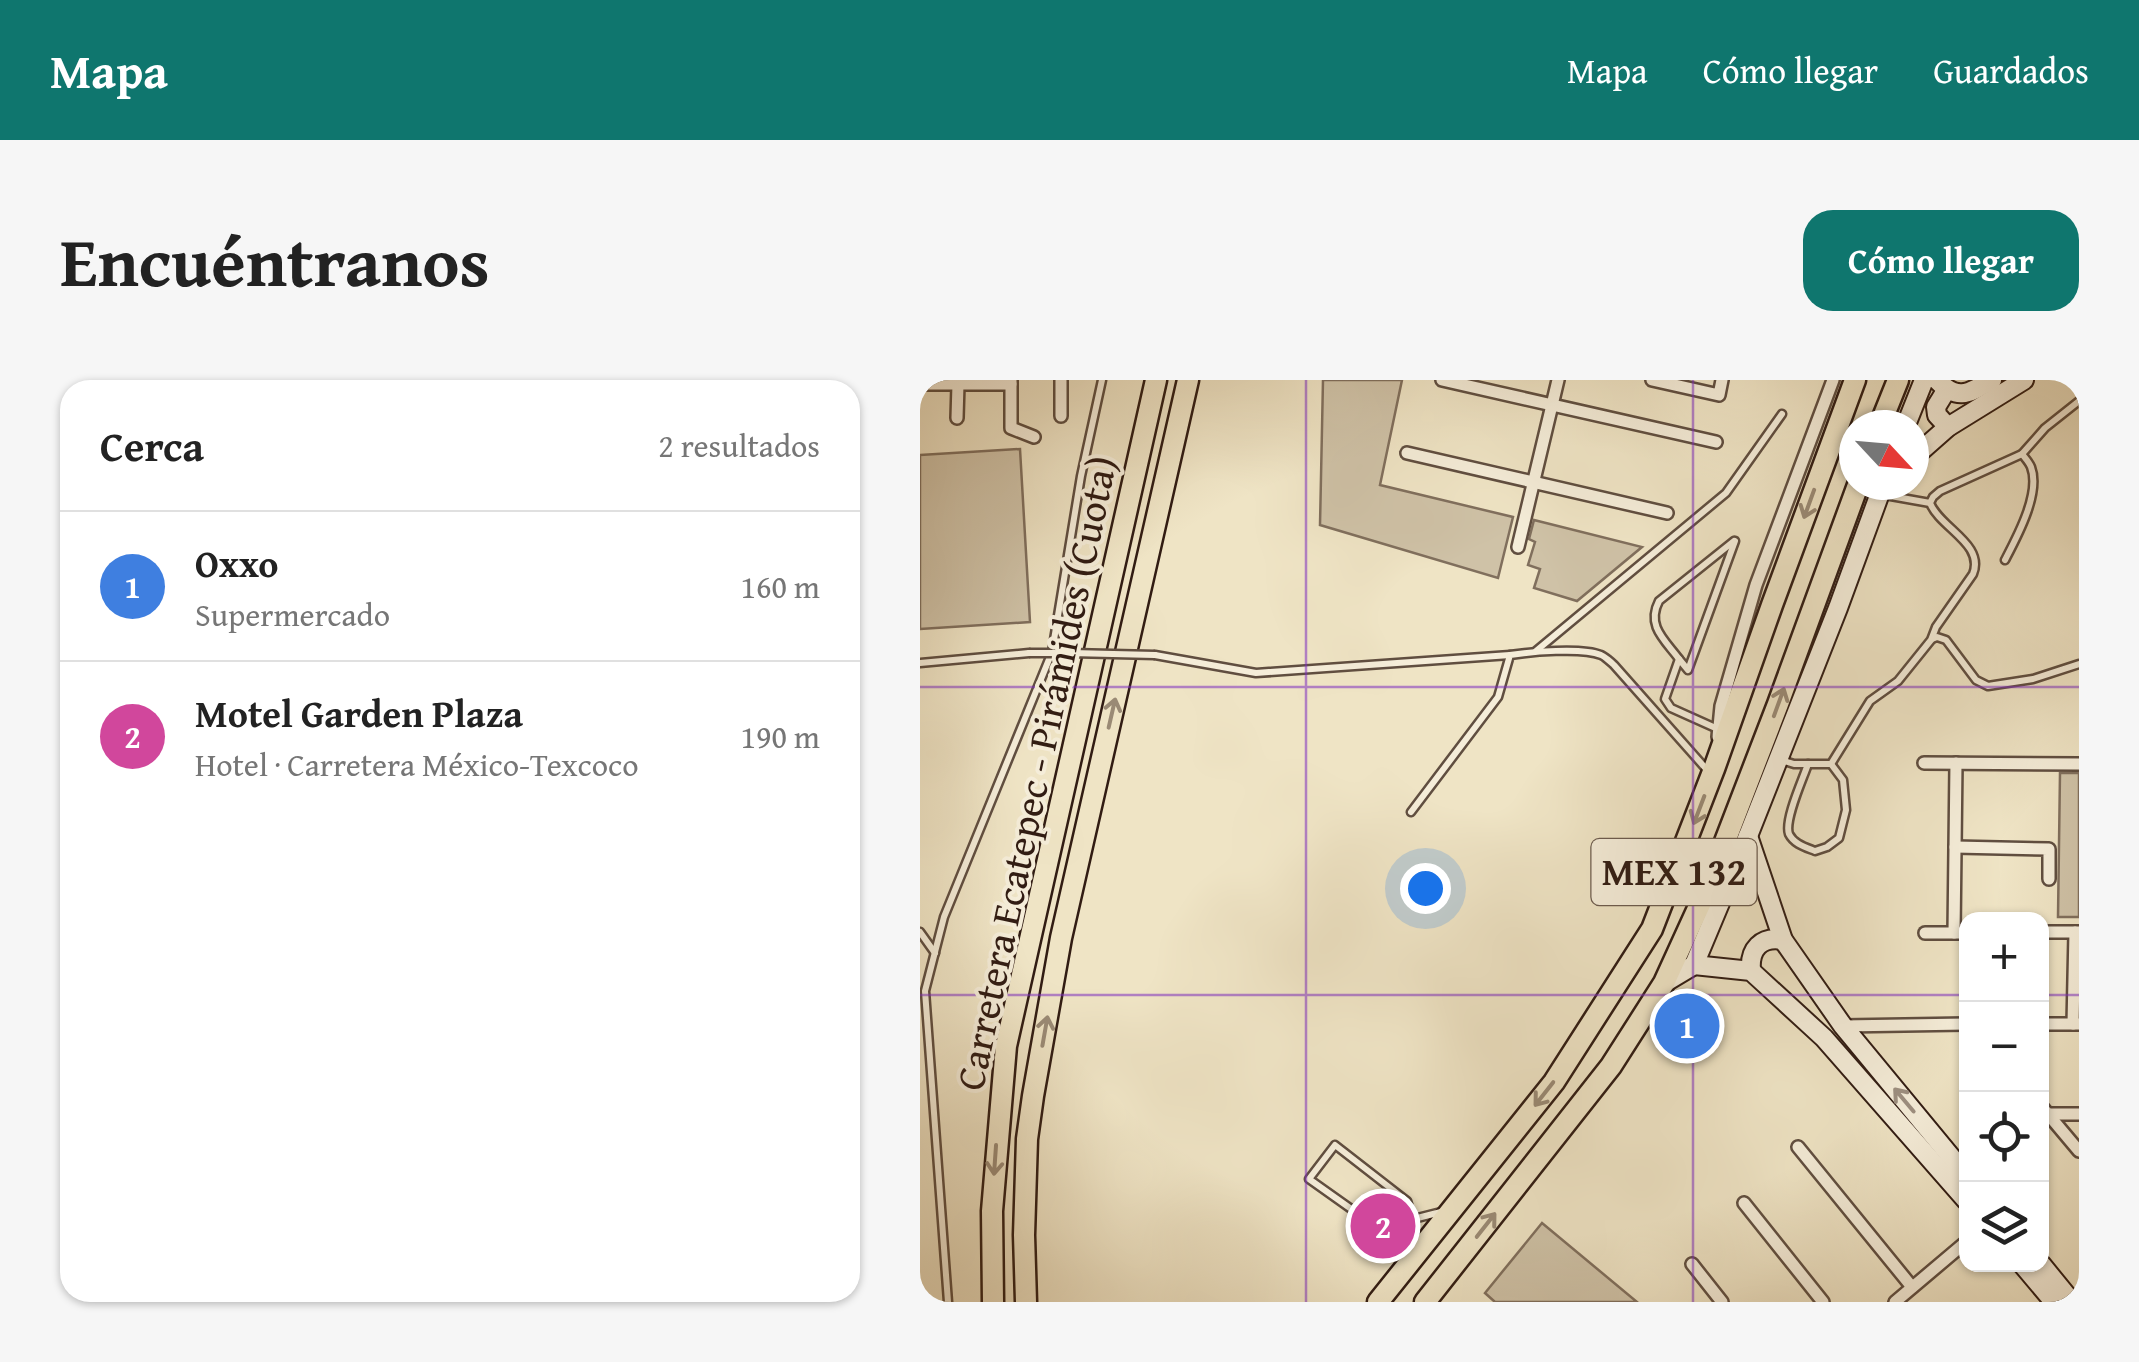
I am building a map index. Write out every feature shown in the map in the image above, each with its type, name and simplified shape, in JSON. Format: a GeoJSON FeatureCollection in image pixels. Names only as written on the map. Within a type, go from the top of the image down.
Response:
{"type":"FeatureCollection","features":[{"type":"Feature","properties":{"kind":"highway","name":"Carretera Ecatepec - Pirámides (Cuota)"},"geometry":{"type":"LineString","coordinates":[[992,1302],[992,1211],[1006,1046],[1156,380]]}},
{"type":"Feature","properties":{"kind":"highway","name":"Carretera Ecatepec - Pirámides (Cuota)"},"geometry":{"type":"LineString","coordinates":[[1026,1302],[1028,1139],[1036,1079],[1062,938],[1188,380]]}},
{"type":"Feature","properties":{"kind":"highway","name":"MEX 132"},"geometry":{"type":"LineString","coordinates":[[1378,1302],[1554,1082],[1652,928],[1713,772],[1723,731],[1855,380]]}},
{"type":"Feature","properties":{"kind":"highway"},"geometry":{"type":"LineString","coordinates":[[1886,410],[1898,380]]}},
{"type":"Feature","properties":{"kind":"highway","name":"MEX 132"},"geometry":{"type":"LineString","coordinates":[[1425,1302],[1611,1066],[1664,983],[1706,891],[1853,500]]}},
{"type":"Feature","properties":{"kind":"street"},"geometry":{"type":"LineString","coordinates":[[1060,380],[1062,416]]}},
{"type":"Feature","properties":{"kind":"street"},"geometry":{"type":"LineString","coordinates":[[1442,380],[1716,442]]}},
{"type":"Feature","properties":{"kind":"street"},"geometry":{"type":"LineString","coordinates":[[1518,547],[1558,380]]}},
{"type":"Feature","properties":{"kind":"street"},"geometry":{"type":"LineString","coordinates":[[1652,380],[1718,395],[1722,380]]}},
{"type":"Feature","properties":{"kind":"street"},"geometry":{"type":"LineString","coordinates":[[1723,731],[1720,706],[1756,585],[1832,380]]}},
{"type":"Feature","properties":{"kind":"street"},"geometry":{"type":"LineString","coordinates":[[1912,410],[1924,380]]}},
{"type":"Feature","properties":{"kind":"street"},"geometry":{"type":"LineString","coordinates":[[1948,426],[1937,416],[1942,385],[1964,395],[1992,380]]}},
{"type":"Feature","properties":{"kind":"street"},"geometry":{"type":"LineString","coordinates":[[1929,443],[1948,426],[2024,380]]}},
{"type":"Feature","properties":{"kind":"street"},"geometry":{"type":"LineString","coordinates":[[920,384],[1011,382],[1011,428],[1034,437]]}},
{"type":"Feature","properties":{"kind":"street"},"geometry":{"type":"LineString","coordinates":[[957,418],[958,384]]}},
{"type":"Feature","properties":{"kind":"street"},"geometry":{"type":"LineString","coordinates":[[1408,453],[1667,513]]}},
{"type":"Feature","properties":{"kind":"street"},"geometry":{"type":"LineString","coordinates":[[1664,983],[1694,964],[1779,759],[1866,527],[1881,500]]}},
{"type":"Feature","properties":{"kind":"street"},"geometry":{"type":"LineString","coordinates":[[1924,763],[2079,764]]}},
{"type":"Feature","properties":{"kind":"street"},"geometry":{"type":"LineString","coordinates":[[1956,763],[1954,847],[1959,919]]}},
{"type":"Feature","properties":{"kind":"street"},"geometry":{"type":"LineString","coordinates":[[1748,836],[1784,940],[1842,1026],[1959,1167]]}},
{"type":"Feature","properties":{"kind":"street"},"geometry":{"type":"LineString","coordinates":[[1954,847],[2049,849],[2049,879]]}},
{"type":"Feature","properties":{"kind":"street"},"geometry":{"type":"LineString","coordinates":[[2049,932],[2077,932],[2076,1024],[2049,1024]]}},
{"type":"Feature","properties":{"kind":"street"},"geometry":{"type":"LineString","coordinates":[[1926,933],[1959,933]]}},
{"type":"Feature","properties":{"kind":"street"},"geometry":{"type":"LineString","coordinates":[[1751,971],[1750,958],[1758,944],[1772,938],[1784,940]]}},
{"type":"Feature","properties":{"kind":"street"},"geometry":{"type":"LineString","coordinates":[[1694,964],[1751,971],[1824,1038],[1959,1192]]}},
{"type":"Feature","properties":{"kind":"street"},"geometry":{"type":"LineString","coordinates":[[1842,1026],[1959,1024]]}},
{"type":"Feature","properties":{"kind":"street"},"geometry":{"type":"LineString","coordinates":[[2049,1111],[2079,1114]]}},
{"type":"Feature","properties":{"kind":"street"},"geometry":{"type":"LineString","coordinates":[[2049,1117],[2079,1151]]}},
{"type":"Feature","properties":{"kind":"street"},"geometry":{"type":"LineString","coordinates":[[1798,1146],[1912,1287]]}},
{"type":"Feature","properties":{"kind":"street"},"geometry":{"type":"LineString","coordinates":[[1744,1203],[1823,1302]]}},
{"type":"Feature","properties":{"kind":"street"},"geometry":{"type":"LineString","coordinates":[[1895,1302],[1959,1248]]}},
{"type":"Feature","properties":{"kind":"street"},"geometry":{"type":"LineString","coordinates":[[1692,1264],[1722,1302]]}},
{"type":"Feature","properties":{"kind":"street"},"geometry":{"type":"LineString","coordinates":[[2030,1272],[2057,1299]]}},
{"type":"Feature","properties":{"kind":"street"},"geometry":{"type":"LineString","coordinates":[[2045,1272],[2057,1299]]}},
{"type":"Feature","properties":{"kind":"lane"},"geometry":{"type":"LineString","coordinates":[[948,1302],[925,991],[944,918],[1052,652],[1081,476],[1102,380]]}},
{"type":"Feature","properties":{"kind":"lane"},"geometry":{"type":"LineString","coordinates":[[1930,503],[1940,490],[2022,454],[2045,428],[2079,401]]}},
{"type":"Feature","properties":{"kind":"lane"},"geometry":{"type":"LineString","coordinates":[[1536,652],[1726,492],[1782,414]]}},
{"type":"Feature","properties":{"kind":"lane"},"geometry":{"type":"LineString","coordinates":[[2005,560],[2032,496],[2032,468],[2022,454]]}},
{"type":"Feature","properties":{"kind":"lane"},"geometry":{"type":"LineString","coordinates":[[1921,500],[1930,503],[1935,514],[1974,552],[1976,566],[1931,640]]}},
{"type":"Feature","properties":{"kind":"lane"},"geometry":{"type":"LineString","coordinates":[[1735,540],[1688,670],[1679,659],[1653,623],[1653,612],[1659,601],[1735,540]]}},
{"type":"Feature","properties":{"kind":"lane"},"geometry":{"type":"LineString","coordinates":[[1830,764],[1870,701],[1898,681],[1937,636],[1946,640],[1976,680],[1988,686],[2033,679],[2079,664]]}},
{"type":"Feature","properties":{"kind":"lane"},"geometry":{"type":"LineString","coordinates":[[920,663],[1055,653],[1155,655],[1256,673],[1536,652],[1589,653],[1614,665],[1713,772]]}},
{"type":"Feature","properties":{"kind":"lane"},"geometry":{"type":"LineString","coordinates":[[1411,812],[1498,698],[1510,656]]}},
{"type":"Feature","properties":{"kind":"lane"},"geometry":{"type":"LineString","coordinates":[[1679,659],[1666,704],[1723,731]]}},
{"type":"Feature","properties":{"kind":"lane"},"geometry":{"type":"LineString","coordinates":[[1779,759],[1794,764],[1830,764]]}},
{"type":"Feature","properties":{"kind":"lane"},"geometry":{"type":"LineString","coordinates":[[1808,764],[1787,824],[1790,836],[1799,845],[1815,851],[1839,838],[1846,810],[1842,780],[1830,764]]}},
{"type":"Feature","properties":{"kind":"lane"},"geometry":{"type":"LineString","coordinates":[[920,932],[935,953]]}},
{"type":"Feature","properties":{"kind":"lane"},"geometry":{"type":"LineString","coordinates":[[1412,1259],[1413,1220],[1407,1200],[1335,1144],[1308,1179],[1378,1228],[1413,1220],[1453,1209]]}},
{"type":"Feature","properties":{"kind":"shaded area"},"geometry":{"type":"Polygon","coordinates":[[[1323,380],[1402,380],[1380,485],[1513,517],[1498,578],[1320,525],[1323,380]]]}},
{"type":"Feature","properties":{"kind":"shaded area"},"geometry":{"type":"Polygon","coordinates":[[[1020,449],[1030,622],[920,629],[920,455],[1020,449]]]}},
{"type":"Feature","properties":{"kind":"shaded area"},"geometry":{"type":"Polygon","coordinates":[[[1534,520],[1642,547],[1577,601],[1534,588],[1540,569],[1528,565],[1535,542],[1529,539],[1534,520]]]}},
{"type":"Feature","properties":{"kind":"shaded area"},"geometry":{"type":"Polygon","coordinates":[[[2060,773],[2079,773],[2079,917],[2058,917],[2060,773]]]}},
{"type":"Feature","properties":{"kind":"shaded area"},"geometry":{"type":"Polygon","coordinates":[[[1542,1223],[1637,1302],[1495,1302],[1485,1293],[1542,1223]]]}},
{"type":"Feature","properties":{"kind":"place","name":"Oxxo"},"geometry":{"type":"Point","coordinates":[1687,1026]}},
{"type":"Feature","properties":{"kind":"place","name":"Motel Garden Plaza"},"geometry":{"type":"Point","coordinates":[1383,1226]}}]}
